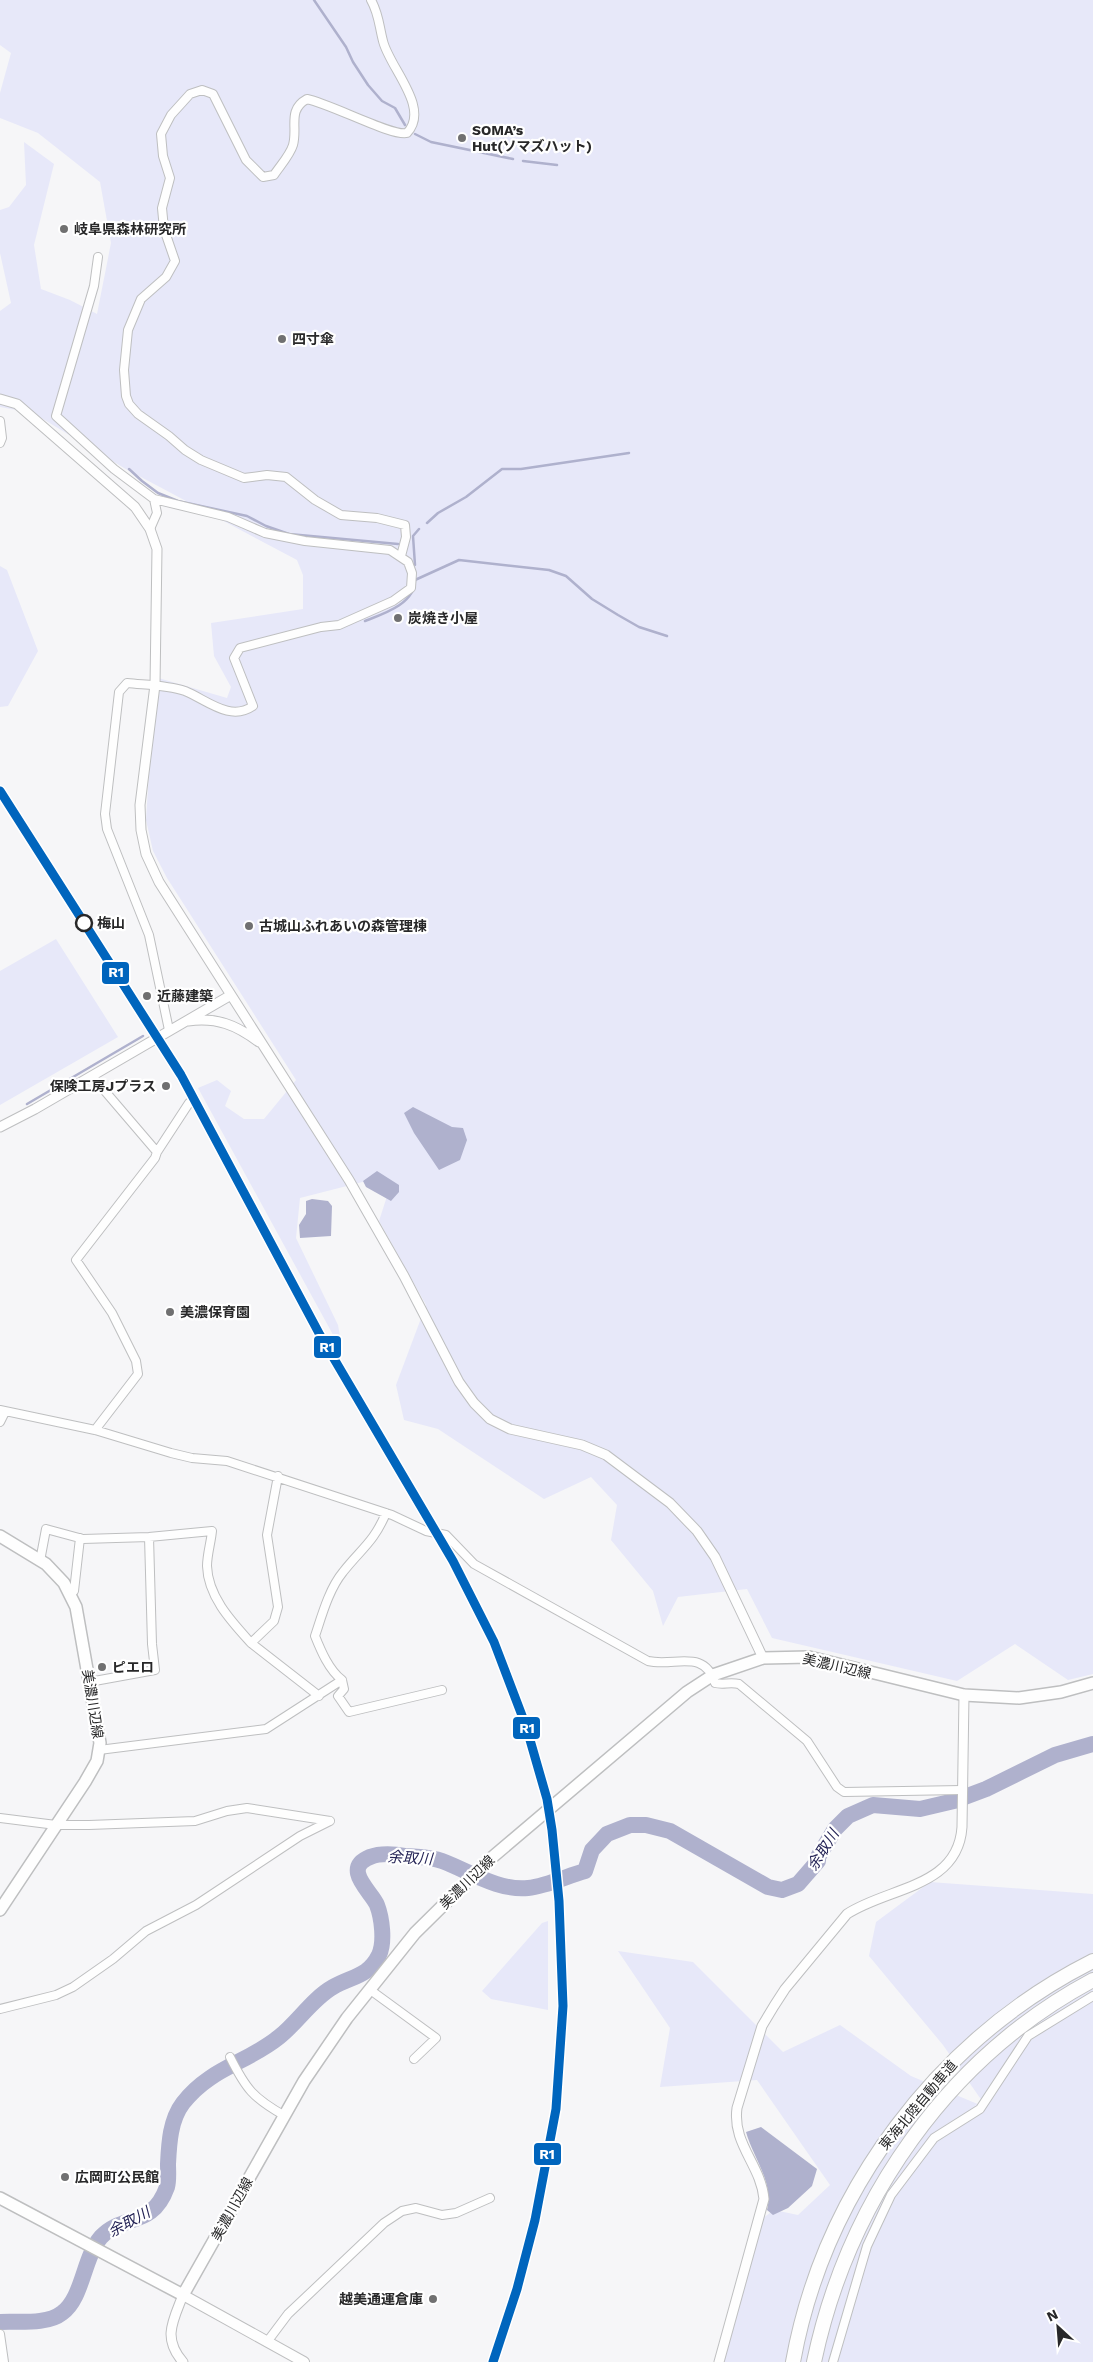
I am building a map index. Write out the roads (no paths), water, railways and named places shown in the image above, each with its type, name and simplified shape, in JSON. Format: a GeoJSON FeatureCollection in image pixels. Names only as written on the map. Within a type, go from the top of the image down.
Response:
{"type":"FeatureCollection","features":[{"type":"Feature","properties":{"kind":"highway","name":"東海北陸自動車道"},"geometry":{"type":"LineString","coordinates":[[793,2362],[808,2299],[835,2231],[876,2154],[901,2121],[948,2066],[997,2022],[1034,1994],[1093,1961]]}},
{"type":"Feature","properties":{"kind":"highway","name":"東海北陸自動車道"},"geometry":{"type":"LineString","coordinates":[[814,2362],[829,2305],[854,2239],[874,2196],[916,2132],[941,2102],[989,2053],[1044,2010],[1093,1980]]}},
{"type":"Feature","properties":{"kind":"main road","name":"美濃川辺線"},"geometry":{"type":"LineString","coordinates":[[0,1536],[40,1560],[64,1583],[76,1607],[100,1743],[97,1761],[85,1782],[0,1910]]}},
{"type":"Feature","properties":{"kind":"main road","name":"美濃川辺線"},"geometry":{"type":"LineString","coordinates":[[183,2295],[304,2081],[369,1989],[415,1933],[460,1886],[489,1860],[686,1692],[713,1675],[763,1658],[809,1657],[878,1676],[964,1695],[1019,1698],[1061,1692],[1093,1683]]}},
{"type":"Feature","properties":{"kind":"main road"},"geometry":{"type":"LineString","coordinates":[[0,2198],[183,2295],[304,2362]]}},
{"type":"Feature","properties":{"kind":"street"},"geometry":{"type":"LineString","coordinates":[[371,0],[381,24],[383,42],[411,98],[416,120],[414,126],[407,133],[393,133],[326,104],[307,99],[299,104],[295,110],[293,145],[274,176],[263,177],[246,160],[213,94],[202,90],[190,94],[171,115],[161,134],[163,156],[170,178],[162,208],[164,229],[174,261],[166,277],[141,299],[134,312],[128,330],[124,370],[128,404],[184,450],[244,478],[267,475],[286,476],[315,500],[341,515],[377,518],[405,526],[406,537],[401,556]]}},
{"type":"Feature","properties":{"kind":"street"},"geometry":{"type":"LineString","coordinates":[[98,257],[94,286],[56,416],[114,469],[154,499],[228,517],[265,533],[305,542],[390,550],[408,562],[412,573],[411,588],[394,601],[339,625],[321,627],[240,648],[234,658],[253,706],[247,710],[236,712],[225,710],[184,691],[127,682],[119,692],[105,814],[107,829],[149,934],[168,1030]]}},
{"type":"Feature","properties":{"kind":"street"},"geometry":{"type":"LineString","coordinates":[[0,399],[17,404],[114,486],[135,507],[150,529],[157,549],[158,575],[155,686],[140,806],[141,830],[146,854],[159,882],[349,1180],[404,1276],[459,1382],[474,1403],[490,1419],[510,1429],[582,1445],[606,1455],[670,1503],[697,1531],[715,1557],[763,1658]]}},
{"type":"Feature","properties":{"kind":"street"},"geometry":{"type":"LineString","coordinates":[[0,421],[2,438],[0,443]]}},
{"type":"Feature","properties":{"kind":"street"},"geometry":{"type":"LineString","coordinates":[[150,529],[157,513],[154,499]]}},
{"type":"Feature","properties":{"kind":"street"},"geometry":{"type":"LineString","coordinates":[[0,1127],[231,995]]}},
{"type":"Feature","properties":{"kind":"street"},"geometry":{"type":"LineString","coordinates":[[183,1022],[220,1020],[242,1029],[263,1045]]}},
{"type":"Feature","properties":{"kind":"street"},"geometry":{"type":"LineString","coordinates":[[92,1076],[157,1152]]}},
{"type":"Feature","properties":{"kind":"street"},"geometry":{"type":"LineString","coordinates":[[95,1430],[138,1374],[136,1361],[112,1313],[76,1260],[155,1158],[157,1152],[189,1104]]}},
{"type":"Feature","properties":{"kind":"street"},"geometry":{"type":"LineString","coordinates":[[0,1422],[3,1411],[95,1430],[192,1458],[226,1461],[278,1476],[386,1513],[426,1531],[446,1535],[474,1564],[648,1661],[661,1664],[689,1660],[704,1663],[713,1675],[716,1683],[729,1682],[739,1684],[807,1741],[837,1788],[844,1792],[963,1795]]}},
{"type":"Feature","properties":{"kind":"street"},"geometry":{"type":"LineString","coordinates":[[251,1643],[274,1621],[278,1607],[267,1535],[278,1476]]}},
{"type":"Feature","properties":{"kind":"street"},"geometry":{"type":"LineString","coordinates":[[386,1513],[371,1542],[341,1573],[326,1603],[315,1636],[321,1651],[337,1676],[342,1680],[344,1689],[338,1696],[349,1712],[442,1690]]}},
{"type":"Feature","properties":{"kind":"street"},"geometry":{"type":"LineString","coordinates":[[40,1560],[46,1529],[80,1538],[149,1537],[212,1531],[207,1567],[214,1592],[225,1614],[251,1643],[319,1696]]}},
{"type":"Feature","properties":{"kind":"street"},"geometry":{"type":"LineString","coordinates":[[89,1682],[155,1670],[152,1644],[149,1537]]}},
{"type":"Feature","properties":{"kind":"street"},"geometry":{"type":"LineString","coordinates":[[70,1595],[74,1591],[80,1538]]}},
{"type":"Feature","properties":{"kind":"street"},"geometry":{"type":"LineString","coordinates":[[99,1750],[266,1729],[342,1680]]}},
{"type":"Feature","properties":{"kind":"street"},"geometry":{"type":"LineString","coordinates":[[719,2362],[764,2199],[763,2187],[738,2135],[735,2120],[762,2026],[785,1989],[848,1914],[860,1906],[932,1878],[956,1854],[961,1839],[964,1695]]}},
{"type":"Feature","properties":{"kind":"street"},"geometry":{"type":"LineString","coordinates":[[0,1818],[56,1825],[195,1822],[227,1811],[248,1808],[330,1822],[300,1836],[196,1905],[146,1931],[113,1959],[72,1987],[56,1995],[0,2009]]}},
{"type":"Feature","properties":{"kind":"street"},"geometry":{"type":"LineString","coordinates":[[369,1989],[436,2038],[414,2059]]}},
{"type":"Feature","properties":{"kind":"street"},"geometry":{"type":"LineString","coordinates":[[833,2362],[867,2246],[891,2194],[934,2138],[980,2108],[1028,2036],[1093,1996]]}},
{"type":"Feature","properties":{"kind":"street"},"geometry":{"type":"LineString","coordinates":[[230,2057],[249,2090],[261,2103],[285,2116]]}},
{"type":"Feature","properties":{"kind":"street"},"geometry":{"type":"LineString","coordinates":[[267,2342],[288,2314],[384,2223],[396,2215],[416,2208],[442,2214],[456,2213],[490,2198]]}},
{"type":"Feature","properties":{"kind":"street"},"geometry":{"type":"LineString","coordinates":[[183,2295],[170,2330],[173,2346],[183,2362]]}},
{"type":"Feature","properties":{"kind":"street"},"geometry":{"type":"LineString","coordinates":[[0,2334],[4,2362]]}},
{"type":"Feature","properties":{"kind":"water"},"geometry":{"type":"Polygon","coordinates":[[[413,1107],[452,1127],[463,1128],[467,1140],[460,1160],[439,1170],[414,1133],[404,1113],[413,1107]]]}},
{"type":"Feature","properties":{"kind":"water"},"geometry":{"type":"Polygon","coordinates":[[[377,1171],[399,1185],[399,1192],[391,1201],[366,1187],[363,1181],[377,1171]]]}},
{"type":"Feature","properties":{"kind":"water"},"geometry":{"type":"Polygon","coordinates":[[[312,1199],[328,1201],[332,1206],[331,1236],[300,1238],[299,1225],[306,1214],[306,1201],[312,1199]]]}},
{"type":"Feature","properties":{"kind":"water"},"geometry":{"type":"Polygon","coordinates":[[[761,2127],[817,2169],[812,2186],[788,2208],[773,2215],[767,2210],[768,2190],[746,2132],[761,2127]]]}},
{"type":"Feature","properties":{"kind":"waterway"},"geometry":{"type":"LineString","coordinates":[[314,0],[346,47],[368,85],[382,101],[395,108],[405,125]]}},
{"type":"Feature","properties":{"kind":"waterway"},"geometry":{"type":"LineString","coordinates":[[415,134],[431,142],[513,159]]}},
{"type":"Feature","properties":{"kind":"waterway"},"geometry":{"type":"LineString","coordinates":[[523,161],[557,165]]}},
{"type":"Feature","properties":{"kind":"waterway"},"geometry":{"type":"LineString","coordinates":[[427,523],[438,513],[466,497],[502,469],[521,469],[629,453]]}},
{"type":"Feature","properties":{"kind":"waterway"},"geometry":{"type":"LineString","coordinates":[[129,469],[158,493],[178,501],[247,516],[266,526],[289,534],[398,544]]}},
{"type":"Feature","properties":{"kind":"waterway"},"geometry":{"type":"LineString","coordinates":[[415,565],[413,536],[419,529]]}},
{"type":"Feature","properties":{"kind":"waterway"},"geometry":{"type":"LineString","coordinates":[[415,580],[459,560],[549,570],[566,576],[592,599],[639,627],[667,636]]}},
{"type":"Feature","properties":{"kind":"waterway"},"geometry":{"type":"LineString","coordinates":[[365,621],[389,611],[404,602],[410,596],[415,580]]}},
{"type":"Feature","properties":{"kind":"waterway"},"geometry":{"type":"LineString","coordinates":[[27,1104],[143,1036]]}},
{"type":"Feature","properties":{"kind":"waterway","name":"余取川"},"geometry":{"type":"LineString","coordinates":[[0,2322],[41,2321],[56,2317],[62,2313],[74,2298],[90,2256],[101,2237],[118,2225],[145,2215],[161,2200],[168,2184],[168,2156],[171,2132],[175,2117],[183,2103],[205,2082],[279,2037],[325,1992],[365,1972],[375,1962],[382,1944],[380,1916],[377,1905],[358,1874],[358,1868],[362,1862],[370,1857],[388,1854],[433,1859],[495,1883],[517,1888],[528,1888],[585,1871],[592,1850],[607,1834],[630,1825],[646,1825],[670,1831],[768,1887],[782,1890],[798,1884],[818,1861],[818,1857],[835,1829],[848,1816],[873,1805],[920,1809],[954,1801],[986,1789],[1055,1755],[1093,1744]]}},
{"type":"Feature","properties":{"kind":"place","name":"SOMA’s Hut(ソマズハット)"},"geometry":{"type":"Point","coordinates":[462,138]}},
{"type":"Feature","properties":{"kind":"place","name":"岐阜県森林研究所"},"geometry":{"type":"Point","coordinates":[64,229]}},
{"type":"Feature","properties":{"kind":"place","name":"四寸傘"},"geometry":{"type":"Point","coordinates":[282,339]}},
{"type":"Feature","properties":{"kind":"place","name":"炭焼き小屋"},"geometry":{"type":"Point","coordinates":[398,618]}},
{"type":"Feature","properties":{"kind":"place","name":"梅山"},"geometry":{"type":"Point","coordinates":[84,923]}},
{"type":"Feature","properties":{"kind":"place","name":"古城山ふれあいの森管理棟"},"geometry":{"type":"Point","coordinates":[249,926]}},
{"type":"Feature","properties":{"kind":"place","name":"近藤建築"},"geometry":{"type":"Point","coordinates":[147,996]}},
{"type":"Feature","properties":{"kind":"place","name":"保険工房Jプラス"},"geometry":{"type":"Point","coordinates":[166,1086]}},
{"type":"Feature","properties":{"kind":"place","name":"美濃保育園"},"geometry":{"type":"Point","coordinates":[170,1312]}},
{"type":"Feature","properties":{"kind":"place","name":"ピエロ"},"geometry":{"type":"Point","coordinates":[102,1667]}},
{"type":"Feature","properties":{"kind":"place","name":"広岡町公民館"},"geometry":{"type":"Point","coordinates":[65,2177]}},
{"type":"Feature","properties":{"kind":"place","name":"越美通運倉庫"},"geometry":{"type":"Point","coordinates":[433,2299]}}]}
